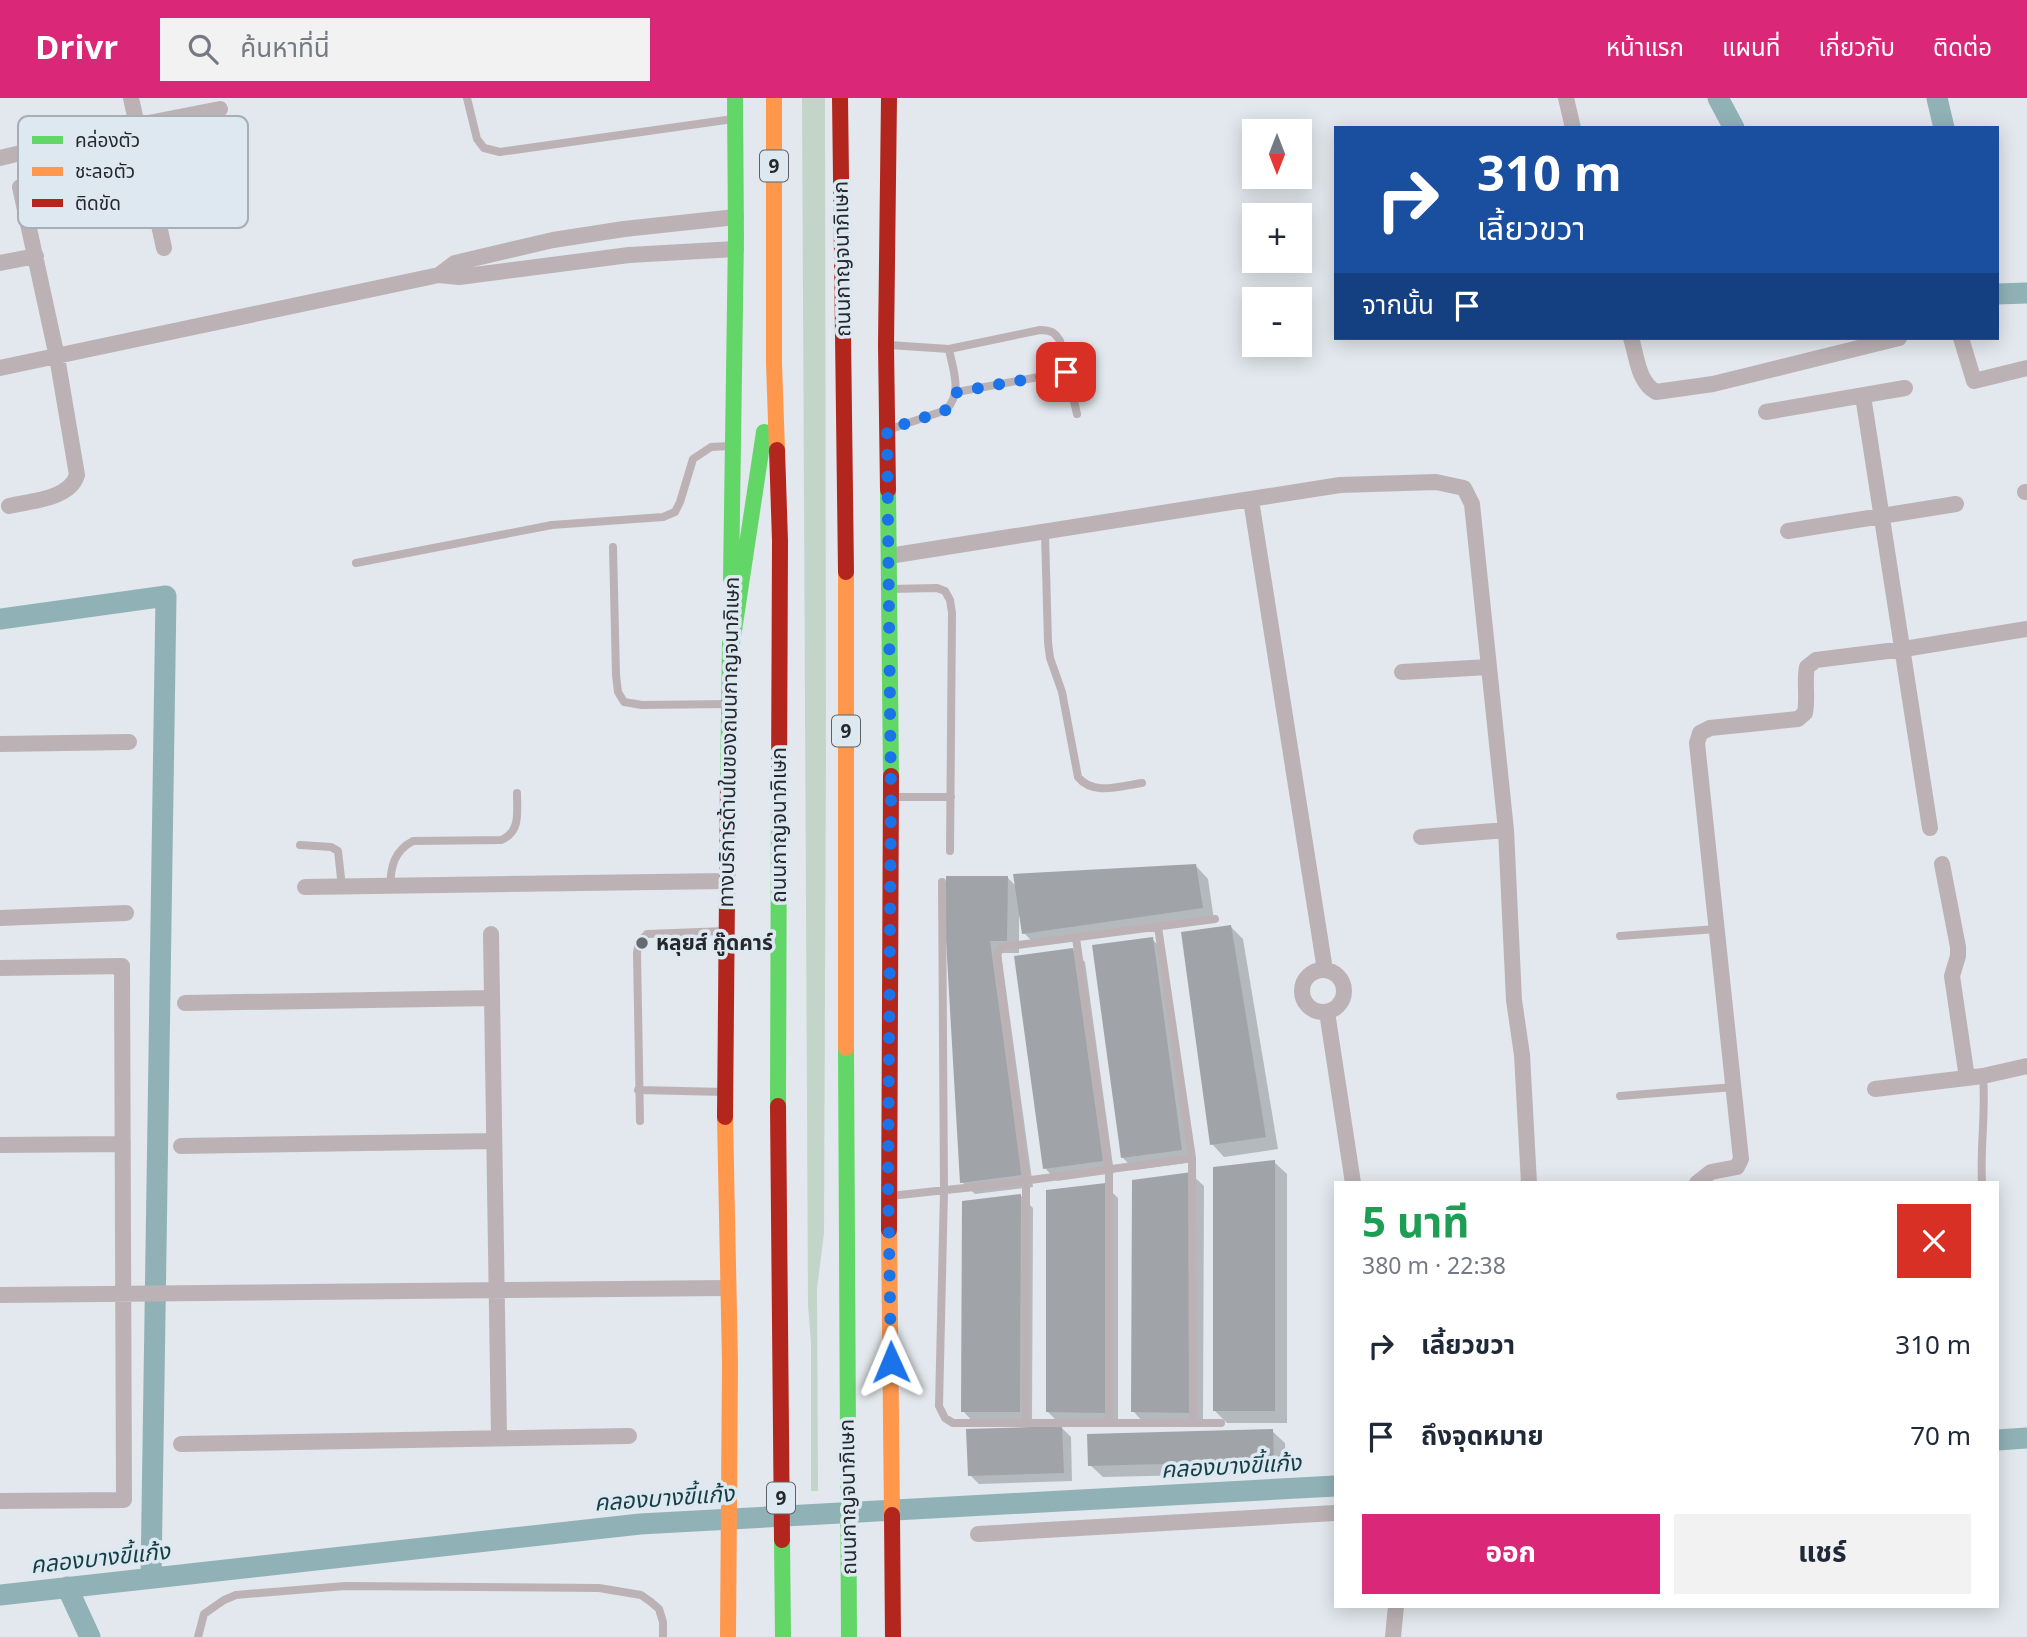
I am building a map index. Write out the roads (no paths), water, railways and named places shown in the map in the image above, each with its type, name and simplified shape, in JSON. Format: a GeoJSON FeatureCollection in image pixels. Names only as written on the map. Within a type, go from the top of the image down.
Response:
{"type":"FeatureCollection","features":[{"type":"Feature","properties":{"kind":"main road","name":"ทางบริการด้านในของถนนกาญจนาภิเษก"},"geometry":{"type":"LineString","coordinates":[[728,1635],[730,1363],[725,1092],[736,98]]}},
{"type":"Feature","properties":{"kind":"main road","name":"ถนนกาญจนาภิเษก"},"geometry":{"type":"LineString","coordinates":[[774,98],[774,363],[780,541],[778,1156],[783,1635]]}},
{"type":"Feature","properties":{"kind":"main road","name":"ถนนกาญจนาภิเษก"},"geometry":{"type":"LineString","coordinates":[[840,98],[846,531],[846,1364],[849,1635]]}},
{"type":"Feature","properties":{"kind":"main road"},"geometry":{"type":"LineString","coordinates":[[889,98],[886,345],[890,589],[889,1196],[893,1633]]}},
{"type":"Feature","properties":{"kind":"main road"},"geometry":{"type":"LineString","coordinates":[[730,657],[774,363]]}},
{"type":"Feature","properties":{"kind":"street"},"geometry":{"type":"LineString","coordinates":[[131,98],[136,116]]}},
{"type":"Feature","properties":{"kind":"street"},"geometry":{"type":"LineString","coordinates":[[1566,98],[1573,126]]}},
{"type":"Feature","properties":{"kind":"street"},"geometry":{"type":"LineString","coordinates":[[184,116],[220,109]]}},
{"type":"Feature","properties":{"kind":"street"},"geometry":{"type":"LineString","coordinates":[[0,159],[18,155]]}},
{"type":"Feature","properties":{"kind":"street"},"geometry":{"type":"LineString","coordinates":[[439,275],[455,263],[553,240],[736,217]]}},
{"type":"Feature","properties":{"kind":"street"},"geometry":{"type":"LineString","coordinates":[[9,506],[59,494],[75,482],[77,475],[57,357],[30,228]]}},
{"type":"Feature","properties":{"kind":"street"},"geometry":{"type":"LineString","coordinates":[[160,228],[164,248]]}},
{"type":"Feature","properties":{"kind":"street"},"geometry":{"type":"LineString","coordinates":[[0,368],[439,275],[459,277],[629,255],[736,249]]}},
{"type":"Feature","properties":{"kind":"street"},"geometry":{"type":"LineString","coordinates":[[0,263],[36,256]]}},
{"type":"Feature","properties":{"kind":"street"},"geometry":{"type":"LineString","coordinates":[[1632,340],[1643,381],[1648,388],[1656,392],[1713,384],[1891,340]]}},
{"type":"Feature","properties":{"kind":"street"},"geometry":{"type":"LineString","coordinates":[[1962,340],[1974,381],[2027,368]]}},
{"type":"Feature","properties":{"kind":"street"},"geometry":{"type":"LineString","coordinates":[[1766,412],[1905,388]]}},
{"type":"Feature","properties":{"kind":"street"},"geometry":{"type":"LineString","coordinates":[[1863,396],[1930,828]]}},
{"type":"Feature","properties":{"kind":"street"},"geometry":{"type":"LineString","coordinates":[[889,556],[1358,484],[1436,482],[1464,488],[1472,504],[1506,830],[1514,1000],[1522,1055],[1529,1181]]}},
{"type":"Feature","properties":{"kind":"street"},"geometry":{"type":"LineString","coordinates":[[1251,500],[1325,970]]}},
{"type":"Feature","properties":{"kind":"street"},"geometry":{"type":"LineString","coordinates":[[1788,531],[1956,504]]}},
{"type":"Feature","properties":{"kind":"street"},"geometry":{"type":"LineString","coordinates":[[1700,1181],[1711,1172],[1737,1167],[1741,1159],[1697,743],[1700,733],[1710,728],[1798,719],[1805,713],[1807,702],[1807,667],[1816,660],[2027,629]]}},
{"type":"Feature","properties":{"kind":"street"},"geometry":{"type":"LineString","coordinates":[[1402,672],[1488,667]]}},
{"type":"Feature","properties":{"kind":"street"},"geometry":{"type":"LineString","coordinates":[[0,744],[129,742]]}},
{"type":"Feature","properties":{"kind":"street"},"geometry":{"type":"LineString","coordinates":[[1421,837],[1506,830]]}},
{"type":"Feature","properties":{"kind":"street"},"geometry":{"type":"LineString","coordinates":[[1942,864],[1958,947],[1952,976],[1975,1077]]}},
{"type":"Feature","properties":{"kind":"street"},"geometry":{"type":"LineString","coordinates":[[306,887],[727,881]]}},
{"type":"Feature","properties":{"kind":"street"},"geometry":{"type":"LineString","coordinates":[[0,918],[126,913]]}},
{"type":"Feature","properties":{"kind":"street"},"geometry":{"type":"LineString","coordinates":[[491,934],[499,1437]]}},
{"type":"Feature","properties":{"kind":"street"},"geometry":{"type":"LineString","coordinates":[[0,968],[122,965],[124,1500],[0,1501]]}},
{"type":"Feature","properties":{"kind":"street"},"geometry":{"type":"LineString","coordinates":[[1325,970],[1337,975],[1344,987],[1342,1001],[1327,1012],[1316,1012],[1304,1003],[1301,990],[1311,973],[1325,970]]}},
{"type":"Feature","properties":{"kind":"street"},"geometry":{"type":"LineString","coordinates":[[186,1003],[492,998]]}},
{"type":"Feature","properties":{"kind":"street"},"geometry":{"type":"LineString","coordinates":[[1327,1012],[1353,1181]]}},
{"type":"Feature","properties":{"kind":"street"},"geometry":{"type":"LineString","coordinates":[[1875,1089],[1975,1077],[2027,1066]]}},
{"type":"Feature","properties":{"kind":"street"},"geometry":{"type":"LineString","coordinates":[[181,1146],[494,1141]]}},
{"type":"Feature","properties":{"kind":"street"},"geometry":{"type":"LineString","coordinates":[[0,1145],[123,1144]]}},
{"type":"Feature","properties":{"kind":"street"},"geometry":{"type":"LineString","coordinates":[[0,1295],[728,1288]]}},
{"type":"Feature","properties":{"kind":"street"},"geometry":{"type":"LineString","coordinates":[[181,1444],[629,1436]]}},
{"type":"Feature","properties":{"kind":"street"},"geometry":{"type":"LineString","coordinates":[[978,1534],[1334,1513]]}},
{"type":"Feature","properties":{"kind":"street"},"geometry":{"type":"LineString","coordinates":[[1393,1637],[1396,1608]]}},
{"type":"Feature","properties":{"kind":"lane"},"geometry":{"type":"LineString","coordinates":[[467,98],[477,139],[484,148],[500,152],[736,119]]}},
{"type":"Feature","properties":{"kind":"lane"},"geometry":{"type":"LineString","coordinates":[[886,345],[949,349],[1049,330],[1056,334],[1060,341],[1077,414]]}},
{"type":"Feature","properties":{"kind":"lane"},"geometry":{"type":"LineString","coordinates":[[887,430],[946,410],[952,403],[957,392],[949,349]]}},
{"type":"Feature","properties":{"kind":"lane"},"geometry":{"type":"LineString","coordinates":[[957,392],[1066,372]]}},
{"type":"Feature","properties":{"kind":"lane"},"geometry":{"type":"LineString","coordinates":[[356,563],[552,525],[663,517],[675,512],[693,459],[711,447],[733,446]]}},
{"type":"Feature","properties":{"kind":"lane"},"geometry":{"type":"LineString","coordinates":[[1045,533],[1049,650],[1062,692],[1077,777],[1084,785],[1098,789],[1142,783]]}},
{"type":"Feature","properties":{"kind":"lane"},"geometry":{"type":"LineString","coordinates":[[613,547],[616,675],[618,692],[624,702],[642,705],[730,704]]}},
{"type":"Feature","properties":{"kind":"lane"},"geometry":{"type":"LineString","coordinates":[[890,589],[937,588],[945,591],[950,600],[950,851]]}},
{"type":"Feature","properties":{"kind":"lane"},"geometry":{"type":"LineString","coordinates":[[390,886],[396,855],[403,846],[413,841],[501,840],[509,836],[515,829],[517,793]]}},
{"type":"Feature","properties":{"kind":"lane"},"geometry":{"type":"LineString","coordinates":[[891,797],[951,797]]}},
{"type":"Feature","properties":{"kind":"lane"},"geometry":{"type":"LineString","coordinates":[[300,845],[331,847],[338,851],[342,887]]}},
{"type":"Feature","properties":{"kind":"lane"},"geometry":{"type":"LineString","coordinates":[[942,882],[944,1191],[939,1406],[945,1418],[953,1423],[1221,1423]]}},
{"type":"Feature","properties":{"kind":"lane"},"geometry":{"type":"LineString","coordinates":[[1026,1423],[1026,1181],[997,954],[1002,947],[1215,919]]}},
{"type":"Feature","properties":{"kind":"lane"},"geometry":{"type":"LineString","coordinates":[[1158,927],[1192,1158],[1193,1423]]}},
{"type":"Feature","properties":{"kind":"lane"},"geometry":{"type":"LineString","coordinates":[[1620,936],[1717,929]]}},
{"type":"Feature","properties":{"kind":"lane"},"geometry":{"type":"LineString","coordinates":[[640,1121],[639,942],[647,934],[727,931]]}},
{"type":"Feature","properties":{"kind":"lane"},"geometry":{"type":"LineString","coordinates":[[1076,937],[1109,1170],[1109,1423]]}},
{"type":"Feature","properties":{"kind":"lane"},"geometry":{"type":"LineString","coordinates":[[1975,1077],[1985,1102],[1982,1181]]}},
{"type":"Feature","properties":{"kind":"lane"},"geometry":{"type":"LineString","coordinates":[[1620,1096],[1734,1087]]}},
{"type":"Feature","properties":{"kind":"lane"},"geometry":{"type":"LineString","coordinates":[[638,1090],[725,1092]]}},
{"type":"Feature","properties":{"kind":"lane"},"geometry":{"type":"LineString","coordinates":[[889,1196],[1026,1181],[1192,1158]]}},
{"type":"Feature","properties":{"kind":"lane"},"geometry":{"type":"LineString","coordinates":[[198,1637],[204,1614],[236,1595],[345,1586],[467,1585],[599,1588],[641,1595],[659,1609],[663,1622],[663,1637]]}},
{"type":"Feature","properties":{"kind":"waterway"},"geometry":{"type":"LineString","coordinates":[[1718,98],[1733,126]]}},
{"type":"Feature","properties":{"kind":"waterway"},"geometry":{"type":"LineString","coordinates":[[1937,98],[1944,126]]}},
{"type":"Feature","properties":{"kind":"waterway"},"geometry":{"type":"LineString","coordinates":[[1999,294],[2027,293]]}},
{"type":"Feature","properties":{"kind":"waterway"},"geometry":{"type":"LineString","coordinates":[[0,619],[166,596],[151,1577]]}},
{"type":"Feature","properties":{"kind":"waterway","name":"คลองบางขี้แก้ง"},"geometry":{"type":"LineString","coordinates":[[1999,1440],[2027,1438]]}},
{"type":"Feature","properties":{"kind":"waterway","name":"คลองบางขี้แก้ง"},"geometry":{"type":"LineString","coordinates":[[0,1595],[640,1524],[1334,1486]]}},
{"type":"Feature","properties":{"kind":"waterway"},"geometry":{"type":"LineString","coordinates":[[67,1587],[90,1637]]}},
{"type":"Feature","properties":{"kind":"place","name":"หลุยส์ กู๊ดคาร์"},"geometry":{"type":"Point","coordinates":[642,943]}}]}
